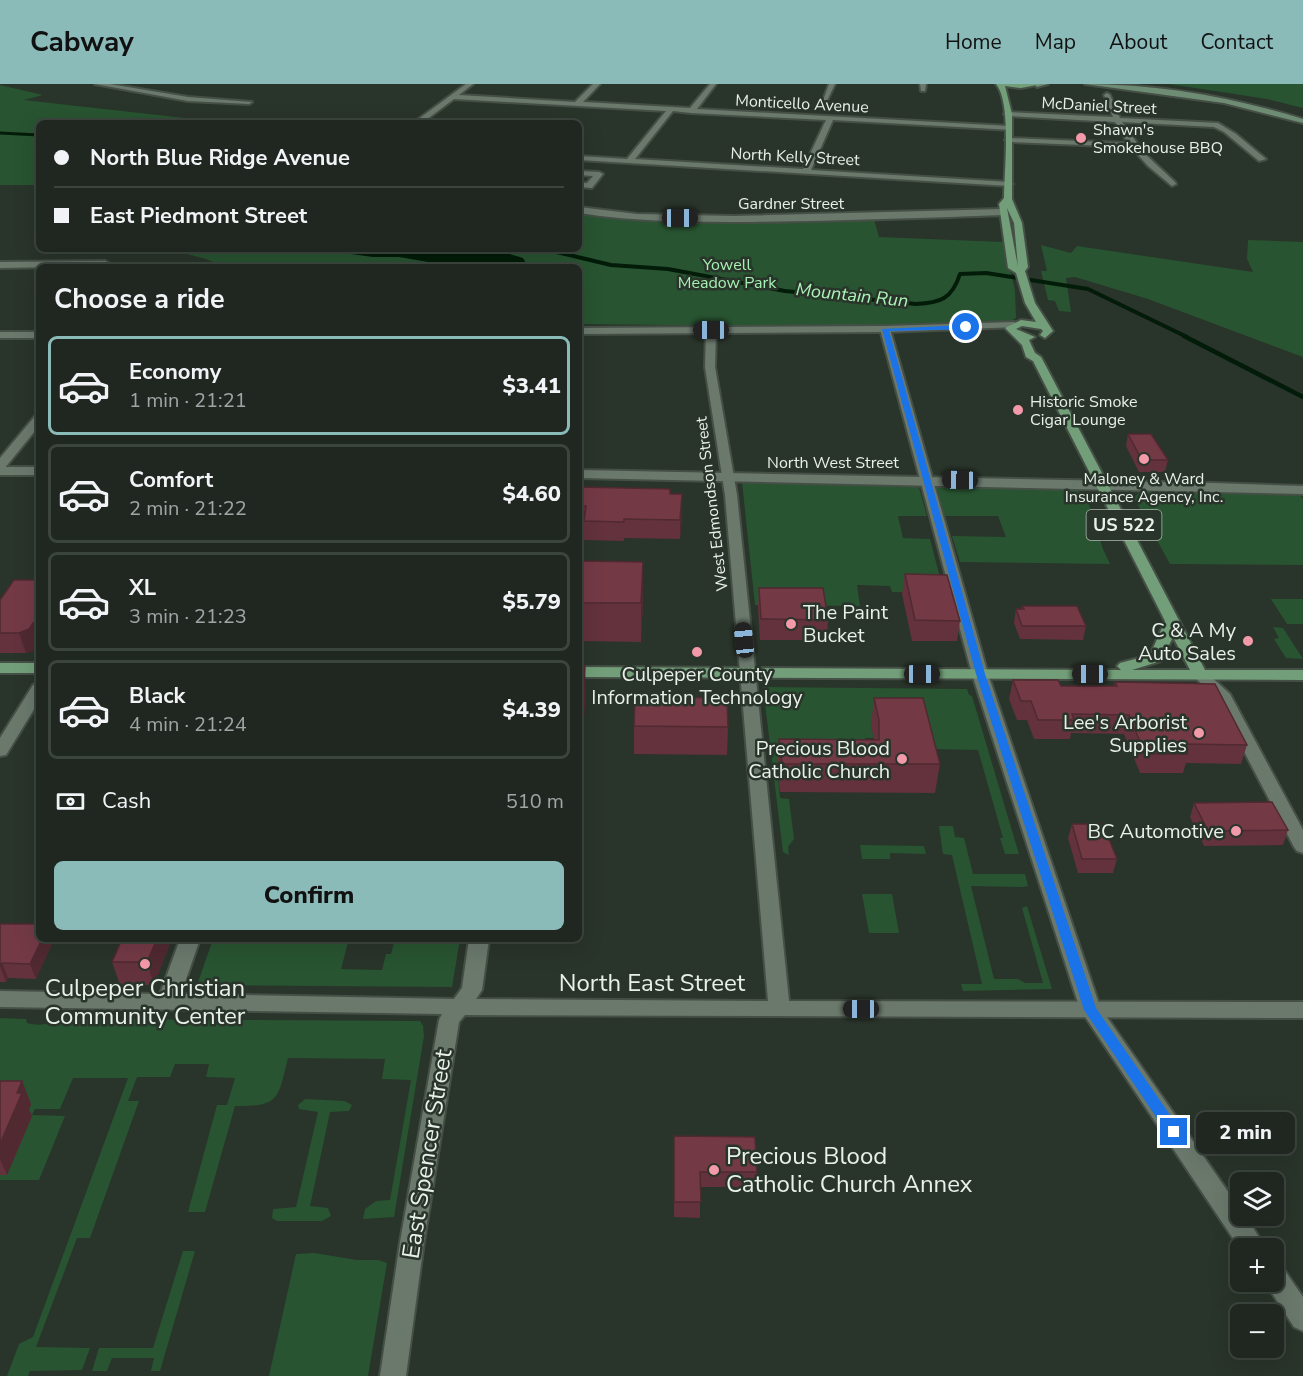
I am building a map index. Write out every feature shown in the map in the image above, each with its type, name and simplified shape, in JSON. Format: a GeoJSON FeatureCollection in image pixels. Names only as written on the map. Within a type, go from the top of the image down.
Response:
{"type":"FeatureCollection","features":[{"type":"Feature","properties":{"kind":"main road"},"geometry":{"type":"LineString","coordinates":[[1000,84],[1046,84]]}},
{"type":"Feature","properties":{"kind":"main road"},"geometry":{"type":"LineString","coordinates":[[1000,84],[1004,89],[1008,114],[1008,199],[1018,223],[1023,267],[1020,271],[1027,300],[1044,331]]}},
{"type":"Feature","properties":{"kind":"main road"},"geometry":{"type":"LineString","coordinates":[[1088,84],[1196,95],[1254,107],[1303,121]]}},
{"type":"Feature","properties":{"kind":"main road"},"geometry":{"type":"LineString","coordinates":[[1137,84],[1215,94],[1303,114]]}},
{"type":"Feature","properties":{"kind":"main road"},"geometry":{"type":"LineString","coordinates":[[1008,114],[1021,88],[1035,85]]}},
{"type":"Feature","properties":{"kind":"main road"},"geometry":{"type":"LineString","coordinates":[[1008,199],[1003,204],[1012,268],[1020,271]]}},
{"type":"Feature","properties":{"kind":"main road"},"geometry":{"type":"LineString","coordinates":[[1027,300],[1023,321],[1016,329],[1035,338],[1044,331]]}},
{"type":"Feature","properties":{"kind":"main road","name":"US 522"},"geometry":{"type":"LineString","coordinates":[[1016,329],[1027,344],[1030,355],[1037,359],[1200,675]]}},
{"type":"Feature","properties":{"kind":"main road"},"geometry":{"type":"LineString","coordinates":[[1037,359],[1040,355],[1039,343],[1044,331]]}},
{"type":"Feature","properties":{"kind":"main road"},"geometry":{"type":"LineString","coordinates":[[1068,674],[1151,661],[1156,658],[1162,648],[1173,620]]}},
{"type":"Feature","properties":{"kind":"main road"},"geometry":{"type":"LineString","coordinates":[[0,668],[36,669]]}},
{"type":"Feature","properties":{"kind":"main road"},"geometry":{"type":"LineString","coordinates":[[582,672],[748,675],[1303,675]]}},
{"type":"Feature","properties":{"kind":"street"},"geometry":{"type":"LineString","coordinates":[[98,84],[188,99],[249,102]]}},
{"type":"Feature","properties":{"kind":"street"},"geometry":{"type":"LineString","coordinates":[[421,120],[470,84]]}},
{"type":"Feature","properties":{"kind":"street"},"geometry":{"type":"LineString","coordinates":[[576,105],[597,84]]}},
{"type":"Feature","properties":{"kind":"street"},"geometry":{"type":"LineString","coordinates":[[691,111],[713,84]]}},
{"type":"Feature","properties":{"kind":"street"},"geometry":{"type":"LineString","coordinates":[[824,100],[832,84]]}},
{"type":"Feature","properties":{"kind":"street"},"geometry":{"type":"LineString","coordinates":[[1107,95],[1114,119],[1132,145],[1172,184]]}},
{"type":"Feature","properties":{"kind":"street","name":"Monticello Avenue"},"geometry":{"type":"LineString","coordinates":[[450,97],[1009,128]]}},
{"type":"Feature","properties":{"kind":"street"},"geometry":{"type":"LineString","coordinates":[[629,161],[671,110]]}},
{"type":"Feature","properties":{"kind":"street","name":"McDaniel Street"},"geometry":{"type":"LineString","coordinates":[[1008,114],[1215,125],[1224,128],[1262,159]]}},
{"type":"Feature","properties":{"kind":"street"},"geometry":{"type":"LineString","coordinates":[[806,172],[830,118]]}},
{"type":"Feature","properties":{"kind":"street"},"geometry":{"type":"LineString","coordinates":[[1009,140],[1132,145]]}},
{"type":"Feature","properties":{"kind":"street","name":"North Kelly Street"},"geometry":{"type":"LineString","coordinates":[[582,158],[1009,184]]}},
{"type":"Feature","properties":{"kind":"street"},"geometry":{"type":"LineString","coordinates":[[582,173],[599,174],[589,186],[582,185]]}},
{"type":"Feature","properties":{"kind":"street","name":"Gardner Street"},"geometry":{"type":"LineString","coordinates":[[582,210],[617,216],[702,219],[859,218],[1004,212]]}},
{"type":"Feature","properties":{"kind":"street"},"geometry":{"type":"LineString","coordinates":[[0,265],[36,265]]}},
{"type":"Feature","properties":{"kind":"street"},"geometry":{"type":"LineString","coordinates":[[885,329],[980,674],[1090,1010],[1247,1238]]}},
{"type":"Feature","properties":{"kind":"street"},"geometry":{"type":"LineString","coordinates":[[582,331],[1016,329]]}},
{"type":"Feature","properties":{"kind":"street","name":"West Edmondson Street"},"geometry":{"type":"LineString","coordinates":[[711,330],[710,367],[729,478],[779,1010]]}},
{"type":"Feature","properties":{"kind":"street"},"geometry":{"type":"LineString","coordinates":[[0,335],[36,335]]}},
{"type":"Feature","properties":{"kind":"street"},"geometry":{"type":"LineString","coordinates":[[0,466],[36,422]]}},
{"type":"Feature","properties":{"kind":"street"},"geometry":{"type":"LineString","coordinates":[[0,471],[36,471]]}},
{"type":"Feature","properties":{"kind":"street","name":"North West Street"},"geometry":{"type":"LineString","coordinates":[[582,474],[1101,482],[1303,490]]}},
{"type":"Feature","properties":{"kind":"street"},"geometry":{"type":"LineString","coordinates":[[1200,675],[1222,694],[1303,847]]}},
{"type":"Feature","properties":{"kind":"street"},"geometry":{"type":"LineString","coordinates":[[0,751],[36,693]]}},
{"type":"Feature","properties":{"kind":"street"},"geometry":{"type":"LineString","coordinates":[[168,1001],[189,942]]}},
{"type":"Feature","properties":{"kind":"street","name":"East Spencer Street"},"geometry":{"type":"LineString","coordinates":[[393,1376],[412,1242],[449,1020],[472,990],[479,942]]}},
{"type":"Feature","properties":{"kind":"street","name":"North East Street"},"geometry":{"type":"LineString","coordinates":[[0,999],[779,1010],[1303,1010]]}},
{"type":"Feature","properties":{"kind":"street"},"geometry":{"type":"LineString","coordinates":[[1284,1291],[1303,1319]]}},
{"type":"Feature","properties":{"kind":"green space"},"geometry":{"type":"Polygon","coordinates":[[[1169,84],[1303,84],[1303,108],[1267,99],[1169,84]]]}},
{"type":"Feature","properties":{"kind":"green space"},"geometry":{"type":"Polygon","coordinates":[[[0,85],[43,95],[24,100],[202,120],[36,120],[36,185],[0,185],[0,85]]]}},
{"type":"Feature","properties":{"kind":"green space","name":"Yowell Meadow Park"},"geometry":{"type":"Polygon","coordinates":[[[582,213],[611,219],[788,221],[874,219],[879,237],[1003,242],[1015,290],[1016,318],[1004,325],[582,324],[582,264],[217,264],[179,252],[582,252],[582,213]]]}},
{"type":"Feature","properties":{"kind":"green space"},"geometry":{"type":"Polygon","coordinates":[[[1248,240],[1303,242],[1303,357],[1148,299],[1075,277],[1066,278],[1071,312],[1059,311],[1055,301],[1048,300],[1041,271],[1047,271],[1041,245],[1071,253],[1077,246],[1253,272],[1247,259],[1248,240]]]}},
{"type":"Feature","properties":{"kind":"green space"},"geometry":{"type":"Polygon","coordinates":[[[742,482],[918,484],[927,516],[898,516],[903,538],[930,539],[944,593],[892,592],[890,586],[857,585],[860,606],[755,605],[742,482]]]}},
{"type":"Feature","properties":{"kind":"green space"},"geometry":{"type":"Polygon","coordinates":[[[935,484],[1070,489],[1081,492],[1087,498],[1110,564],[960,562],[952,536],[1006,537],[998,516],[945,516],[935,484]]]}},
{"type":"Feature","properties":{"kind":"green space"},"geometry":{"type":"Polygon","coordinates":[[[1142,489],[1298,492],[1303,499],[1303,565],[1170,564],[1134,498],[1142,489]]]}},
{"type":"Feature","properties":{"kind":"green space"},"geometry":{"type":"Polygon","coordinates":[[[1271,599],[1303,599],[1303,624],[1287,624],[1271,599]]]}},
{"type":"Feature","properties":{"kind":"green space"},"geometry":{"type":"Polygon","coordinates":[[[1273,627],[1283,628],[1303,659],[1286,658],[1274,639],[1279,638],[1273,627]]]}},
{"type":"Feature","properties":{"kind":"green space"},"geometry":{"type":"Polygon","coordinates":[[[763,687],[967,689],[969,695],[972,696],[1019,854],[1005,854],[1000,838],[1003,838],[978,750],[933,749],[871,726],[874,738],[865,738],[867,749],[777,767],[780,798],[789,799],[794,839],[788,847],[789,855],[783,852],[763,687]]]}},
{"type":"Feature","properties":{"kind":"green space"},"geometry":{"type":"Polygon","coordinates":[[[939,826],[953,826],[955,837],[964,838],[973,874],[1025,874],[1028,886],[971,886],[994,979],[1018,979],[1025,983],[1043,983],[1022,908],[1027,906],[1052,989],[963,991],[961,984],[982,984],[952,855],[943,854],[939,826]]]}},
{"type":"Feature","properties":{"kind":"green space"},"geometry":{"type":"Polygon","coordinates":[[[860,845],[924,846],[926,854],[890,853],[890,859],[862,859],[860,845]]]}},
{"type":"Feature","properties":{"kind":"green space"},"geometry":{"type":"Polygon","coordinates":[[[862,894],[892,894],[899,933],[869,933],[862,894]]]}},
{"type":"Feature","properties":{"kind":"green space"},"geometry":{"type":"Polygon","coordinates":[[[212,942],[348,942],[341,969],[382,970],[386,954],[391,954],[394,942],[460,942],[452,987],[197,985],[212,942]]]}},
{"type":"Feature","properties":{"kind":"green space"},"geometry":{"type":"Polygon","coordinates":[[[0,1018],[26,1019],[27,1023],[39,1025],[57,1019],[420,1021],[424,1036],[394,1217],[363,1219],[365,1209],[376,1201],[390,1200],[411,1080],[382,1079],[385,1059],[288,1058],[282,1083],[275,1097],[261,1105],[235,1106],[205,1212],[188,1212],[217,1105],[227,1105],[235,1078],[206,1077],[209,1064],[175,1064],[170,1077],[137,1077],[128,1101],[139,1101],[90,1238],[77,1238],[36,1347],[90,1348],[82,1370],[30,1371],[28,1376],[7,1376],[19,1344],[33,1337],[128,1078],[73,1078],[60,1109],[35,1109],[32,1115],[65,1116],[39,1180],[0,1180],[0,1175],[7,1175],[0,1104],[0,1018]]]}},
{"type":"Feature","properties":{"kind":"green space"},"geometry":{"type":"Polygon","coordinates":[[[305,1099],[344,1101],[352,1105],[349,1111],[330,1112],[310,1206],[328,1208],[331,1216],[322,1221],[277,1221],[272,1218],[273,1209],[296,1207],[318,1112],[299,1109],[298,1105],[305,1099]]]}},
{"type":"Feature","properties":{"kind":"green space"},"geometry":{"type":"Polygon","coordinates":[[[183,1251],[195,1251],[160,1371],[151,1371],[154,1358],[112,1358],[107,1371],[92,1371],[99,1348],[153,1348],[183,1251]]]}},
{"type":"Feature","properties":{"kind":"green space"},"geometry":{"type":"Polygon","coordinates":[[[314,1253],[387,1263],[368,1376],[269,1376],[296,1254],[314,1253]]]}},
{"type":"Feature","properties":{"kind":"shaded area"},"geometry":{"type":"Polygon","coordinates":[[[337,252],[503,252],[523,258],[526,264],[440,264],[399,257],[373,257],[337,252]]]}},
{"type":"Feature","properties":{"kind":"building"},"geometry":{"type":"Polygon","coordinates":[[[1128,434],[1151,434],[1168,460],[1142,460],[1128,434]]]}},
{"type":"Feature","properties":{"kind":"building"},"geometry":{"type":"Polygon","coordinates":[[[582,487],[670,489],[670,494],[682,494],[680,520],[584,521],[586,506],[582,506],[582,487]]]}},
{"type":"Feature","properties":{"kind":"building"},"geometry":{"type":"Polygon","coordinates":[[[582,561],[643,562],[641,603],[582,603],[582,561]]]}},
{"type":"Feature","properties":{"kind":"building"},"geometry":{"type":"Polygon","coordinates":[[[905,574],[947,575],[960,621],[915,620],[905,574]]]}},
{"type":"Feature","properties":{"kind":"building"},"geometry":{"type":"Polygon","coordinates":[[[14,580],[36,580],[36,619],[29,629],[19,633],[0,633],[0,600],[14,580]]]}},
{"type":"Feature","properties":{"kind":"building"},"geometry":{"type":"Polygon","coordinates":[[[759,588],[823,588],[828,620],[761,619],[759,588]]]}},
{"type":"Feature","properties":{"kind":"building"},"geometry":{"type":"Polygon","coordinates":[[[1022,606],[1077,606],[1086,626],[1022,626],[1016,609],[1024,609],[1022,606]]]}},
{"type":"Feature","properties":{"kind":"building"},"geometry":{"type":"Polygon","coordinates":[[[582,666],[585,666],[582,703],[582,666]]]}},
{"type":"Feature","properties":{"kind":"building"},"geometry":{"type":"Polygon","coordinates":[[[1013,680],[1058,680],[1061,686],[1117,686],[1115,682],[1215,684],[1247,745],[1184,744],[1188,754],[1145,754],[1129,715],[1072,714],[1074,720],[1038,720],[1031,701],[1021,701],[1013,680]]]}},
{"type":"Feature","properties":{"kind":"building"},"geometry":{"type":"Polygon","coordinates":[[[635,697],[727,698],[728,727],[634,726],[635,697]]]}},
{"type":"Feature","properties":{"kind":"building"},"geometry":{"type":"Polygon","coordinates":[[[874,698],[923,698],[940,764],[782,764],[779,739],[879,740],[879,720],[874,698]]]}},
{"type":"Feature","properties":{"kind":"building"},"geometry":{"type":"Polygon","coordinates":[[[1272,802],[1288,830],[1208,831],[1194,803],[1272,802]]]}},
{"type":"Feature","properties":{"kind":"building"},"geometry":{"type":"Polygon","coordinates":[[[1072,824],[1103,824],[1117,859],[1082,859],[1072,824]]]}},
{"type":"Feature","properties":{"kind":"building"},"geometry":{"type":"Polygon","coordinates":[[[0,924],[36,924],[36,942],[41,942],[30,964],[2,963],[0,966],[0,924]]]}},
{"type":"Feature","properties":{"kind":"building"},"geometry":{"type":"Polygon","coordinates":[[[121,942],[156,942],[147,962],[112,962],[121,942]]]}},
{"type":"Feature","properties":{"kind":"building"},"geometry":{"type":"Polygon","coordinates":[[[0,1081],[22,1081],[17,1093],[22,1093],[0,1144],[0,1081]]]}},
{"type":"Feature","properties":{"kind":"building","name":"Precious Blood Catholic Church Annex"},"geometry":{"type":"Polygon","coordinates":[[[674,1136],[755,1137],[757,1172],[700,1172],[701,1202],[674,1202],[674,1136]]]}},
{"type":"Feature","properties":{"kind":"waterway","name":"Mountain Run"},"geometry":{"type":"LineString","coordinates":[[0,133],[36,135]]}},
{"type":"Feature","properties":{"kind":"waterway","name":"Mountain Run"},"geometry":{"type":"LineString","coordinates":[[557,252],[611,265],[668,269],[785,291],[916,304],[944,298],[953,289],[960,274],[986,273],[1088,289],[1187,337]]}},
{"type":"Feature","properties":{"kind":"waterway","name":"Mountain Run"},"geometry":{"type":"LineString","coordinates":[[1184,336],[1303,397]]}},
{"type":"Feature","properties":{"kind":"place","name":"Shawn's Smokehouse BBQ"},"geometry":{"type":"Point","coordinates":[1081,138]}},
{"type":"Feature","properties":{"kind":"place","name":"Historic Smoke Cigar Lounge"},"geometry":{"type":"Point","coordinates":[1018,410]}},
{"type":"Feature","properties":{"kind":"place","name":"Maloney & Ward Insurance Agency, Inc."},"geometry":{"type":"Point","coordinates":[1144,459]}},
{"type":"Feature","properties":{"kind":"place","name":"The Paint Bucket"},"geometry":{"type":"Point","coordinates":[791,624]}},
{"type":"Feature","properties":{"kind":"place","name":"C & A My Auto Sales"},"geometry":{"type":"Point","coordinates":[1248,641]}},
{"type":"Feature","properties":{"kind":"place","name":"Culpeper County Information Technology"},"geometry":{"type":"Point","coordinates":[697,652]}},
{"type":"Feature","properties":{"kind":"place","name":"Lee's Arborist Supplies"},"geometry":{"type":"Point","coordinates":[1199,733]}},
{"type":"Feature","properties":{"kind":"place","name":"Precious Blood Catholic Church"},"geometry":{"type":"Point","coordinates":[902,759]}},
{"type":"Feature","properties":{"kind":"place","name":"BC Automotive"},"geometry":{"type":"Point","coordinates":[1236,831]}},
{"type":"Feature","properties":{"kind":"place","name":"Culpeper Christian Community Center"},"geometry":{"type":"Point","coordinates":[145,964]}},
{"type":"Feature","properties":{"kind":"place","name":"Precious Blood Catholic Church Annex"},"geometry":{"type":"Point","coordinates":[714,1170]}},
{"type":"Feature","properties":{"kind":"route"},"geometry":{"type":"LineString","coordinates":[[966,327],[885,329],[980,674],[1090,1010],[1174,1132]]}}]}
